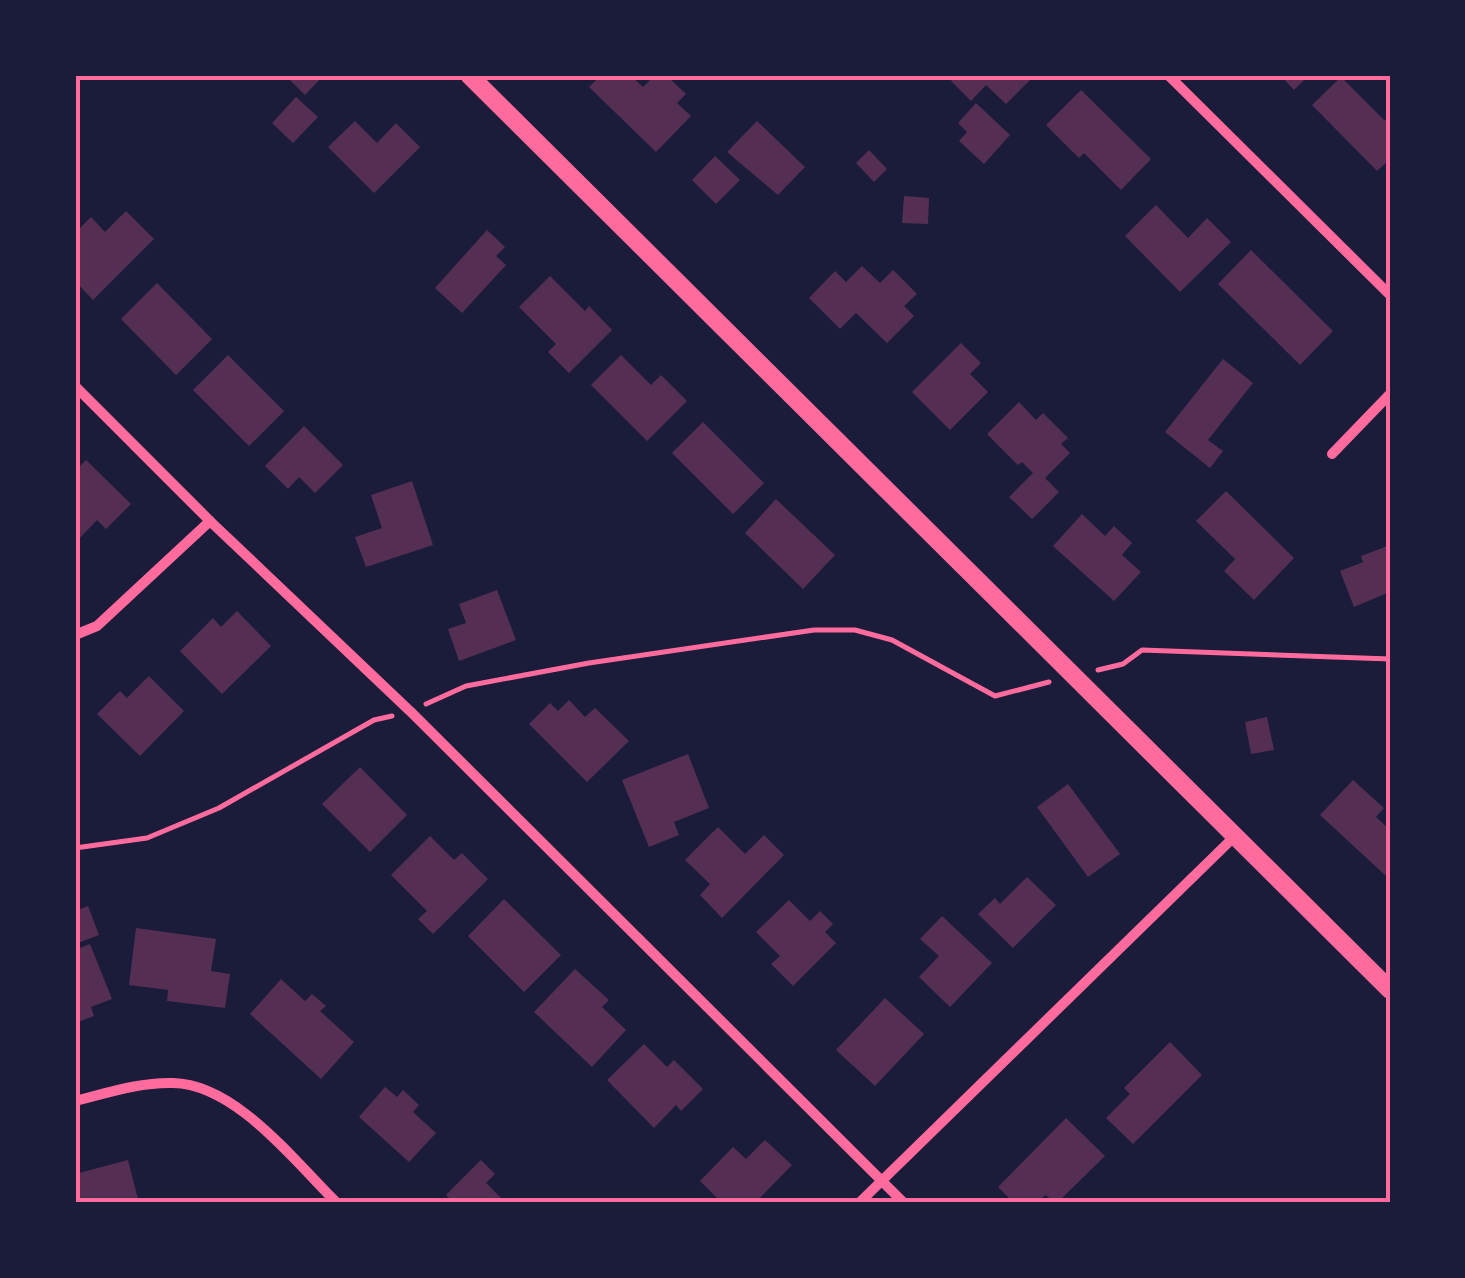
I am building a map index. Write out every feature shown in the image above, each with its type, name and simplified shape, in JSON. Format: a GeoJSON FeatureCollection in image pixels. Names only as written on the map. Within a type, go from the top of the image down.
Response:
{"type":"FeatureCollection","features":[{"type":"Feature","properties":{"kind":"street"},"geometry":{"type":"LineString","coordinates":[[469,75],[1234,836],[1387,982]]}},
{"type":"Feature","properties":{"kind":"street"},"geometry":{"type":"LineString","coordinates":[[1168,75],[1390,294]]}},
{"type":"Feature","properties":{"kind":"street"},"geometry":{"type":"LineString","coordinates":[[75,386],[210,522],[410,710],[904,1203]]}},
{"type":"Feature","properties":{"kind":"street"},"geometry":{"type":"LineString","coordinates":[[1332,454],[1390,394]]}},
{"type":"Feature","properties":{"kind":"street"},"geometry":{"type":"LineString","coordinates":[[75,635],[97,626],[210,522]]}},
{"type":"Feature","properties":{"kind":"street"},"geometry":{"type":"LineString","coordinates":[[859,1203],[1234,836]]}},
{"type":"Feature","properties":{"kind":"street"},"geometry":{"type":"LineString","coordinates":[[75,1101],[130,1087],[174,1083],[200,1087],[225,1098],[249,1116],[337,1203]]}},
{"type":"Feature","properties":{"kind":"path"},"geometry":{"type":"LineString","coordinates":[[429,703],[466,686],[590,663],[814,630],[855,630],[892,640],[994,696],[1035,685]]}},
{"type":"Feature","properties":{"kind":"path"},"geometry":{"type":"LineString","coordinates":[[1115,666],[1142,650],[1390,659]]}},
{"type":"Feature","properties":{"kind":"path"},"geometry":{"type":"LineString","coordinates":[[75,848],[147,838],[201,816],[374,720],[392,716]]}},
{"type":"Feature","properties":{"kind":"building"},"geometry":{"type":"Polygon","coordinates":[[[285,75],[324,75],[305,95],[285,75]]]}},
{"type":"Feature","properties":{"kind":"building"},"geometry":{"type":"Polygon","coordinates":[[[601,75],[630,75],[643,87],[655,75],[666,75],[686,94],[677,103],[691,116],[656,152],[589,87],[601,75]]]}},
{"type":"Feature","properties":{"kind":"building"},"geometry":{"type":"Polygon","coordinates":[[[957,75],[1035,75],[1006,104],[986,85],[971,101],[951,81],[957,75]]]}},
{"type":"Feature","properties":{"kind":"building"},"geometry":{"type":"Polygon","coordinates":[[[1280,75],[1309,75],[1294,90],[1280,75]]]}},
{"type":"Feature","properties":{"kind":"building"},"geometry":{"type":"Polygon","coordinates":[[[1341,77],[1384,120],[1390,118],[1390,159],[1377,171],[1312,105],[1341,77]]]}},
{"type":"Feature","properties":{"kind":"building"},"geometry":{"type":"Polygon","coordinates":[[[1081,90],[1151,159],[1121,190],[1084,153],[1079,158],[1046,125],[1081,90]]]}},
{"type":"Feature","properties":{"kind":"building"},"geometry":{"type":"Polygon","coordinates":[[[296,97],[318,117],[293,143],[272,123],[296,97]]]}},
{"type":"Feature","properties":{"kind":"building"},"geometry":{"type":"Polygon","coordinates":[[[976,103],[1010,135],[984,164],[959,141],[967,132],[958,123],[976,103]]]}},
{"type":"Feature","properties":{"kind":"building"},"geometry":{"type":"Polygon","coordinates":[[[355,121],[377,143],[396,123],[420,147],[374,193],[328,147],[355,121]]]}},
{"type":"Feature","properties":{"kind":"building"},"geometry":{"type":"Polygon","coordinates":[[[757,121],[805,167],[778,195],[727,152],[757,121]]]}},
{"type":"Feature","properties":{"kind":"building"},"geometry":{"type":"Polygon","coordinates":[[[869,150],[887,169],[874,182],[856,163],[869,150]]]}},
{"type":"Feature","properties":{"kind":"building"},"geometry":{"type":"Polygon","coordinates":[[[715,156],[740,180],[716,204],[692,180],[715,156]]]}},
{"type":"Feature","properties":{"kind":"building"},"geometry":{"type":"Polygon","coordinates":[[[904,196],[929,198],[928,224],[902,223],[904,196]]]}},
{"type":"Feature","properties":{"kind":"building"},"geometry":{"type":"Polygon","coordinates":[[[1156,205],[1188,238],[1207,218],[1231,242],[1180,292],[1125,236],[1156,205]]]}},
{"type":"Feature","properties":{"kind":"building"},"geometry":{"type":"Polygon","coordinates":[[[126,211],[154,239],[93,300],[75,281],[75,233],[91,217],[105,232],[126,211]]]}},
{"type":"Feature","properties":{"kind":"building"},"geometry":{"type":"Polygon","coordinates":[[[487,230],[505,247],[496,256],[506,265],[462,313],[435,288],[487,230]]]}},
{"type":"Feature","properties":{"kind":"building"},"geometry":{"type":"Polygon","coordinates":[[[1251,250],[1333,331],[1300,365],[1218,284],[1251,250]]]}},
{"type":"Feature","properties":{"kind":"building"},"geometry":{"type":"Polygon","coordinates":[[[862,266],[880,283],[893,270],[917,294],[904,306],[914,316],[887,343],[856,313],[840,329],[809,298],[835,271],[846,282],[862,266]]]}},
{"type":"Feature","properties":{"kind":"building"},"geometry":{"type":"Polygon","coordinates":[[[550,276],[585,311],[589,306],[612,330],[569,373],[548,352],[556,344],[519,307],[550,276]]]}},
{"type":"Feature","properties":{"kind":"building"},"geometry":{"type":"Polygon","coordinates":[[[157,283],[212,339],[176,375],[121,319],[157,283]]]}},
{"type":"Feature","properties":{"kind":"building"},"geometry":{"type":"Polygon","coordinates":[[[961,343],[981,363],[970,374],[988,392],[950,430],[912,392],[961,343]]]}},
{"type":"Feature","properties":{"kind":"building"},"geometry":{"type":"Polygon","coordinates":[[[228,355],[284,411],[249,446],[193,390],[228,355]]]}},
{"type":"Feature","properties":{"kind":"building"},"geometry":{"type":"Polygon","coordinates":[[[621,355],[651,385],[661,375],[687,401],[647,441],[591,385],[621,355]]]}},
{"type":"Feature","properties":{"kind":"building"},"geometry":{"type":"Polygon","coordinates":[[[1223,359],[1253,383],[1208,440],[1223,451],[1210,468],[1165,432],[1223,359]]]}},
{"type":"Feature","properties":{"kind":"building"},"geometry":{"type":"Polygon","coordinates":[[[1019,402],[1036,420],[1043,413],[1068,438],[1061,444],[1070,453],[1045,478],[1059,492],[1032,519],[1009,497],[1033,473],[1022,462],[1018,465],[987,434],[1019,402]]]}},
{"type":"Feature","properties":{"kind":"building"},"geometry":{"type":"Polygon","coordinates":[[[703,422],[764,483],[733,514],[672,453],[703,422]]]}},
{"type":"Feature","properties":{"kind":"building"},"geometry":{"type":"Polygon","coordinates":[[[304,426],[343,465],[315,493],[299,477],[288,489],[265,466],[304,426]]]}},
{"type":"Feature","properties":{"kind":"building"},"geometry":{"type":"Polygon","coordinates":[[[86,460],[131,504],[106,529],[97,520],[75,543],[75,471],[86,460]]]}},
{"type":"Feature","properties":{"kind":"building"},"geometry":{"type":"Polygon","coordinates":[[[412,481],[433,545],[366,567],[355,537],[382,528],[371,495],[412,481]]]}},
{"type":"Feature","properties":{"kind":"building"},"geometry":{"type":"Polygon","coordinates":[[[1226,491],[1294,558],[1254,600],[1224,571],[1235,559],[1196,521],[1226,491]]]}},
{"type":"Feature","properties":{"kind":"building"},"geometry":{"type":"Polygon","coordinates":[[[776,499],[835,555],[803,589],[745,533],[776,499]]]}},
{"type":"Feature","properties":{"kind":"building"},"geometry":{"type":"Polygon","coordinates":[[[1082,514],[1105,536],[1114,526],[1132,543],[1122,555],[1141,572],[1114,601],[1053,546],[1082,514]]]}},
{"type":"Feature","properties":{"kind":"building"},"geometry":{"type":"Polygon","coordinates":[[[1390,545],[1390,592],[1354,607],[1340,571],[1363,562],[1361,556],[1390,545]]]}},
{"type":"Feature","properties":{"kind":"building"},"geometry":{"type":"Polygon","coordinates":[[[497,590],[516,640],[459,661],[448,629],[466,623],[459,604],[497,590]]]}},
{"type":"Feature","properties":{"kind":"building"},"geometry":{"type":"Polygon","coordinates":[[[237,611],[271,646],[222,694],[180,651],[213,618],[221,627],[237,611]]]}},
{"type":"Feature","properties":{"kind":"building"},"geometry":{"type":"Polygon","coordinates":[[[149,676],[184,711],[140,756],[97,714],[120,691],[127,698],[149,676]]]}},
{"type":"Feature","properties":{"kind":"building"},"geometry":{"type":"Polygon","coordinates":[[[569,700],[585,717],[595,708],[629,741],[587,782],[529,724],[550,703],[558,711],[569,700]]]}},
{"type":"Feature","properties":{"kind":"building"},"geometry":{"type":"Polygon","coordinates":[[[1267,717],[1274,750],[1251,754],[1245,722],[1267,717]]]}},
{"type":"Feature","properties":{"kind":"building"},"geometry":{"type":"Polygon","coordinates":[[[688,754],[709,808],[674,822],[679,835],[649,847],[622,780],[688,754]]]}},
{"type":"Feature","properties":{"kind":"building"},"geometry":{"type":"Polygon","coordinates":[[[360,767],[407,815],[370,852],[322,804],[360,767]]]}},
{"type":"Feature","properties":{"kind":"building"},"geometry":{"type":"Polygon","coordinates":[[[1353,780],[1384,808],[1376,817],[1390,830],[1390,869],[1385,875],[1320,815],[1353,780]]]}},
{"type":"Feature","properties":{"kind":"building"},"geometry":{"type":"Polygon","coordinates":[[[1068,784],[1120,854],[1088,877],[1037,807],[1068,784]]]}},
{"type":"Feature","properties":{"kind":"building"},"geometry":{"type":"Polygon","coordinates":[[[718,827],[745,854],[764,835],[784,855],[722,918],[700,895],[710,884],[685,860],[718,827]]]}},
{"type":"Feature","properties":{"kind":"building"},"geometry":{"type":"Polygon","coordinates":[[[430,836],[454,860],[462,853],[488,879],[433,934],[418,919],[427,911],[391,875],[430,836]]]}},
{"type":"Feature","properties":{"kind":"building"},"geometry":{"type":"Polygon","coordinates":[[[1027,877],[1056,905],[1013,948],[978,914],[995,898],[1000,904],[1027,877]]]}},
{"type":"Feature","properties":{"kind":"building"},"geometry":{"type":"Polygon","coordinates":[[[504,899],[561,955],[524,992],[468,936],[504,899]]]}},
{"type":"Feature","properties":{"kind":"building"},"geometry":{"type":"Polygon","coordinates":[[[789,900],[810,921],[820,911],[833,924],[825,932],[836,943],[793,986],[771,964],[780,956],[756,932],[789,900]]]}},
{"type":"Feature","properties":{"kind":"building"},"geometry":{"type":"Polygon","coordinates":[[[88,906],[99,935],[78,943],[75,911],[88,906]]]}},
{"type":"Feature","properties":{"kind":"building"},"geometry":{"type":"Polygon","coordinates":[[[942,916],[992,963],[950,1007],[919,977],[939,956],[920,939],[942,916]]]}},
{"type":"Feature","properties":{"kind":"building"},"geometry":{"type":"Polygon","coordinates":[[[136,928],[216,939],[211,971],[230,974],[225,1008],[167,1001],[168,990],[129,985],[136,928]]]}},
{"type":"Feature","properties":{"kind":"building"},"geometry":{"type":"Polygon","coordinates":[[[90,944],[112,999],[91,1007],[94,1016],[75,1023],[75,950],[90,944]]]}},
{"type":"Feature","properties":{"kind":"building"},"geometry":{"type":"Polygon","coordinates":[[[575,969],[609,1000],[602,1007],[626,1030],[592,1067],[534,1012],[575,969]]]}},
{"type":"Feature","properties":{"kind":"building"},"geometry":{"type":"Polygon","coordinates":[[[281,979],[305,1001],[312,994],[326,1006],[320,1011],[354,1042],[321,1079],[250,1014],[281,979]]]}},
{"type":"Feature","properties":{"kind":"building"},"geometry":{"type":"Polygon","coordinates":[[[885,998],[924,1034],[875,1086],[836,1050],[885,998]]]}},
{"type":"Feature","properties":{"kind":"building"},"geometry":{"type":"Polygon","coordinates":[[[1170,1042],[1202,1075],[1133,1144],[1106,1118],[1130,1094],[1124,1088],[1170,1042]]]}},
{"type":"Feature","properties":{"kind":"building"},"geometry":{"type":"Polygon","coordinates":[[[644,1044],[667,1067],[674,1060],[703,1089],[681,1111],[676,1105],[654,1128],[607,1080],[644,1044]]]}},
{"type":"Feature","properties":{"kind":"building"},"geometry":{"type":"Polygon","coordinates":[[[385,1087],[397,1097],[403,1090],[419,1105],[413,1112],[436,1133],[409,1162],[359,1117],[385,1087]]]}},
{"type":"Feature","properties":{"kind":"building"},"geometry":{"type":"Polygon","coordinates":[[[1066,1118],[1105,1156],[1057,1203],[1045,1195],[1038,1203],[1014,1203],[998,1187],[1066,1118]]]}},
{"type":"Feature","properties":{"kind":"building"},"geometry":{"type":"Polygon","coordinates":[[[765,1140],[792,1165],[755,1203],[722,1203],[700,1181],[733,1147],[746,1159],[765,1140]]]}},
{"type":"Feature","properties":{"kind":"building"},"geometry":{"type":"Polygon","coordinates":[[[128,1160],[138,1199],[123,1203],[75,1203],[75,1174],[128,1160]]]}},
{"type":"Feature","properties":{"kind":"building"},"geometry":{"type":"Polygon","coordinates":[[[481,1160],[495,1174],[486,1183],[506,1203],[454,1203],[446,1195],[481,1160]]]}}]}
